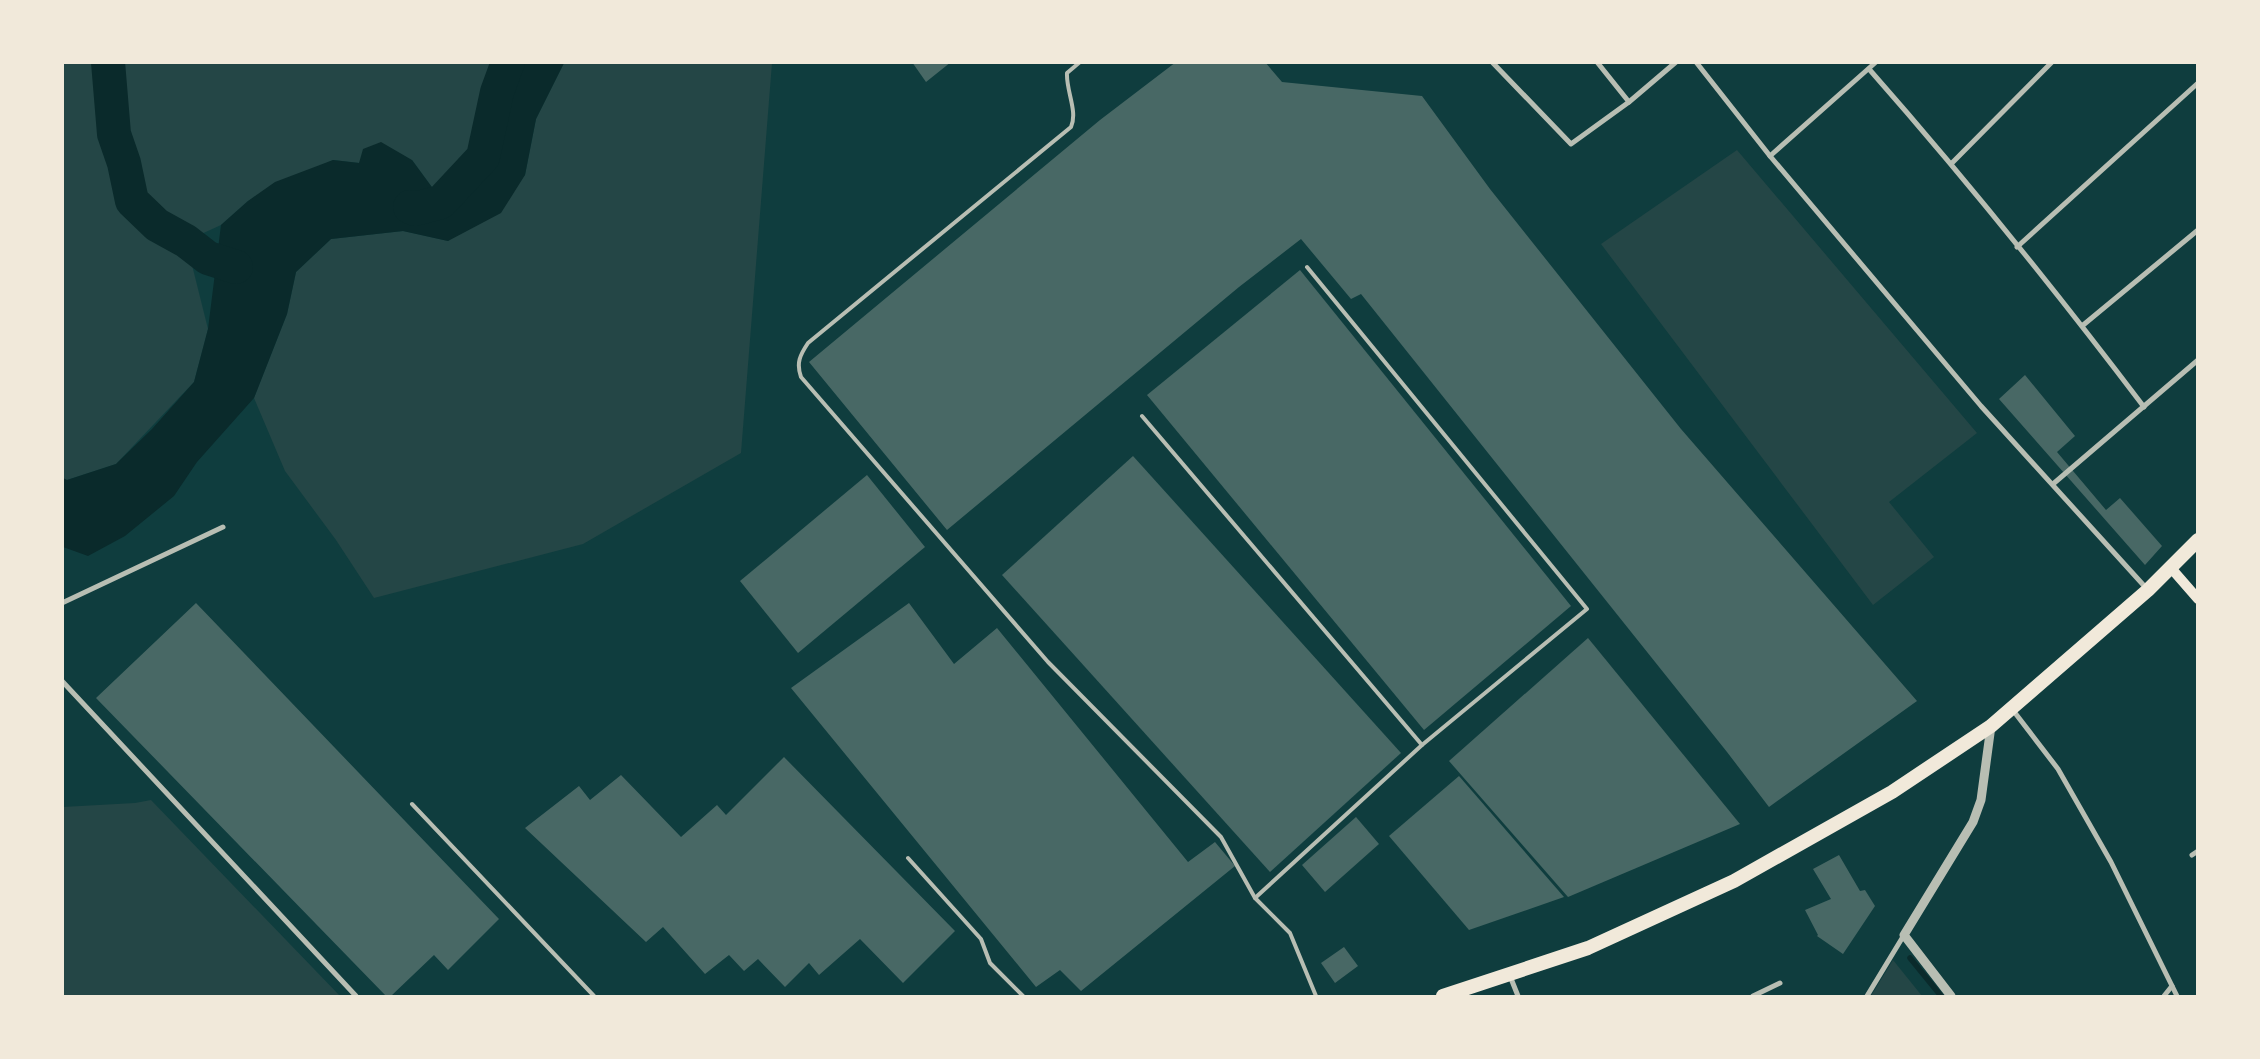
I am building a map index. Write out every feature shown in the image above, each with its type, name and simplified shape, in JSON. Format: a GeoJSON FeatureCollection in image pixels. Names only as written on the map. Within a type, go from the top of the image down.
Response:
{"type":"FeatureCollection","features":[{"type":"Feature","properties":{"kind":"highway"},"geometry":{"type":"LineString","coordinates":[[1443,996],[1588,948],[1734,881],[1892,792],[1991,726],[2148,590],[2198,540]]}},
{"type":"Feature","properties":{"kind":"main road"},"geometry":{"type":"LineString","coordinates":[[2171,568],[2198,599]]}},
{"type":"Feature","properties":{"kind":"street"},"geometry":{"type":"LineString","coordinates":[[1492,62],[1571,144],[1629,102],[1676,62]]}},
{"type":"Feature","properties":{"kind":"street"},"geometry":{"type":"LineString","coordinates":[[1597,62],[1629,102]]}},
{"type":"Feature","properties":{"kind":"street"},"geometry":{"type":"LineString","coordinates":[[1696,62],[1770,156],[1981,406],[2148,590]]}},
{"type":"Feature","properties":{"kind":"street"},"geometry":{"type":"LineString","coordinates":[[1770,156],[1876,62]]}},
{"type":"Feature","properties":{"kind":"street"},"geometry":{"type":"LineString","coordinates":[[1952,163],[2052,62]]}},
{"type":"Feature","properties":{"kind":"street"},"geometry":{"type":"LineString","coordinates":[[1870,68],[1952,163],[2144,407]]}},
{"type":"Feature","properties":{"kind":"street"},"geometry":{"type":"LineString","coordinates":[[2017,247],[2198,83]]}},
{"type":"Feature","properties":{"kind":"street"},"geometry":{"type":"LineString","coordinates":[[2082,326],[2198,230]]}},
{"type":"Feature","properties":{"kind":"street"},"geometry":{"type":"LineString","coordinates":[[2053,484],[2198,360]]}},
{"type":"Feature","properties":{"kind":"street"},"geometry":{"type":"LineString","coordinates":[[62,603],[223,527]]}},
{"type":"Feature","properties":{"kind":"street"},"geometry":{"type":"LineString","coordinates":[[62,681],[356,996]]}},
{"type":"Feature","properties":{"kind":"street"},"geometry":{"type":"LineString","coordinates":[[2011,709],[2058,769],[2111,862],[2177,996]]}},
{"type":"Feature","properties":{"kind":"street"},"geometry":{"type":"LineString","coordinates":[[1867,996],[1972,822],[1981,800],[1991,726]]}},
{"type":"Feature","properties":{"kind":"street"},"geometry":{"type":"LineString","coordinates":[[2192,856],[2198,851]]}},
{"type":"Feature","properties":{"kind":"street"},"geometry":{"type":"LineString","coordinates":[[1904,935],[1951,996]]}},
{"type":"Feature","properties":{"kind":"street"},"geometry":{"type":"LineString","coordinates":[[1509,974],[1518,996]]}},
{"type":"Feature","properties":{"kind":"street"},"geometry":{"type":"LineString","coordinates":[[1753,996],[1780,983]]}},
{"type":"Feature","properties":{"kind":"street"},"geometry":{"type":"LineString","coordinates":[[2164,996],[2172,986]]}},
{"type":"Feature","properties":{"kind":"lane"},"geometry":{"type":"LineString","coordinates":[[1080,62],[1067,73],[1068,92],[1074,120],[1071,127],[808,343],[800,355],[798,367],[801,377],[1048,662],[1221,837],[1256,898],[1290,932],[1316,996]]}},
{"type":"Feature","properties":{"kind":"lane"},"geometry":{"type":"LineString","coordinates":[[1256,898],[1422,744],[1587,609],[1307,267]]}},
{"type":"Feature","properties":{"kind":"lane"},"geometry":{"type":"LineString","coordinates":[[1142,416],[1422,744]]}},
{"type":"Feature","properties":{"kind":"lane"},"geometry":{"type":"LineString","coordinates":[[412,804],[594,996]]}},
{"type":"Feature","properties":{"kind":"lane"},"geometry":{"type":"LineString","coordinates":[[908,858],[981,940],[990,964],[1023,996]]}},
{"type":"Feature","properties":{"kind":"shaded area"},"geometry":{"type":"Polygon","coordinates":[[[62,63],[103,63],[113,125],[108,63],[500,63],[474,177],[456,194],[434,190],[412,160],[359,163],[333,160],[248,201],[221,225],[186,241],[208,329],[194,382],[116,464],[67,480],[62,478],[62,63]]]}},
{"type":"Feature","properties":{"kind":"shaded area"},"geometry":{"type":"Polygon","coordinates":[[[500,63],[564,63],[536,119],[525,175],[501,213],[448,241],[403,231],[331,239],[296,272],[287,314],[254,398],[197,462],[174,496],[125,536],[88,556],[63,547],[63,478],[67,480],[116,464],[152,429],[194,382],[208,329],[221,225],[248,201],[275,182],[333,160],[359,163],[363,149],[381,142],[412,160],[434,190],[457,194],[474,177],[500,63]]]}},
{"type":"Feature","properties":{"kind":"shaded area"},"geometry":{"type":"Polygon","coordinates":[[[564,63],[772,63],[741,453],[583,544],[374,598],[336,540],[285,471],[254,398],[287,314],[296,272],[331,239],[403,231],[448,241],[525,175],[536,119],[564,63]]]}},
{"type":"Feature","properties":{"kind":"shaded area"},"geometry":{"type":"Polygon","coordinates":[[[1737,150],[1977,433],[1889,502],[1934,557],[1873,605],[1601,244],[1737,150]]]}},
{"type":"Feature","properties":{"kind":"shaded area"},"geometry":{"type":"Polygon","coordinates":[[[151,800],[340,996],[63,996],[63,807],[135,803],[151,800]]]}},
{"type":"Feature","properties":{"kind":"shaded area"},"geometry":{"type":"Polygon","coordinates":[[[1893,960],[1922,996],[1871,996],[1893,960]]]}},
{"type":"Feature","properties":{"kind":"building"},"geometry":{"type":"Polygon","coordinates":[[[912,62],[951,62],[926,82],[912,62]]]}},
{"type":"Feature","properties":{"kind":"building"},"geometry":{"type":"Polygon","coordinates":[[[1176,62],[1265,62],[1282,82],[1422,96],[1490,189],[1681,429],[1917,701],[1769,807],[1361,294],[1351,299],[1301,239],[1239,287],[947,530],[809,362],[1100,120],[1176,62]]]}},
{"type":"Feature","properties":{"kind":"building"},"geometry":{"type":"Polygon","coordinates":[[[1300,270],[1571,606],[1424,730],[1147,395],[1300,270]]]}},
{"type":"Feature","properties":{"kind":"building"},"geometry":{"type":"Polygon","coordinates":[[[2025,375],[2075,436],[2057,452],[2106,510],[2120,498],[2162,546],[2145,565],[1999,399],[2025,375]]]}},
{"type":"Feature","properties":{"kind":"building"},"geometry":{"type":"Polygon","coordinates":[[[1133,456],[1401,753],[1270,872],[1002,575],[1133,456]]]}},
{"type":"Feature","properties":{"kind":"building"},"geometry":{"type":"Polygon","coordinates":[[[867,475],[925,547],[798,653],[740,581],[867,475]]]}},
{"type":"Feature","properties":{"kind":"building"},"geometry":{"type":"Polygon","coordinates":[[[196,603],[499,919],[448,970],[434,955],[391,996],[386,996],[96,698],[196,603]]]}},
{"type":"Feature","properties":{"kind":"building"},"geometry":{"type":"Polygon","coordinates":[[[909,603],[954,664],[997,628],[1188,862],[1215,842],[1235,866],[1081,991],[1060,970],[1036,987],[791,688],[909,603]]]}},
{"type":"Feature","properties":{"kind":"building"},"geometry":{"type":"Polygon","coordinates":[[[1588,638],[1740,824],[1568,897],[1449,761],[1588,638]]]}},
{"type":"Feature","properties":{"kind":"building"},"geometry":{"type":"Polygon","coordinates":[[[784,757],[955,931],[903,983],[860,939],[819,975],[809,963],[785,987],[758,959],[744,971],[729,955],[705,974],[663,927],[646,942],[525,828],[579,786],[590,800],[621,775],[681,837],[717,805],[726,815],[784,757]]]}},
{"type":"Feature","properties":{"kind":"building"},"geometry":{"type":"Polygon","coordinates":[[[1459,776],[1564,897],[1469,930],[1389,836],[1459,776]]]}},
{"type":"Feature","properties":{"kind":"building"},"geometry":{"type":"Polygon","coordinates":[[[1356,817],[1379,844],[1325,892],[1302,865],[1356,817]]]}},
{"type":"Feature","properties":{"kind":"building"},"geometry":{"type":"Polygon","coordinates":[[[1839,855],[1860,891],[1865,890],[1875,906],[1843,954],[1817,936],[1805,910],[1831,899],[1813,869],[1839,855]]]}},
{"type":"Feature","properties":{"kind":"building"},"geometry":{"type":"Polygon","coordinates":[[[1344,947],[1358,966],[1335,983],[1321,963],[1344,947]]]}},
{"type":"Feature","properties":{"kind":"waterway"},"geometry":{"type":"LineString","coordinates":[[108,62],[114,134],[124,163],[132,201],[157,225],[186,241],[208,258],[236,267]]}},
{"type":"Feature","properties":{"kind":"waterway"},"geometry":{"type":"LineString","coordinates":[[410,207],[415,209],[441,202],[483,157],[497,92],[508,62]]}},
{"type":"Feature","properties":{"kind":"waterway"},"geometry":{"type":"LineString","coordinates":[[1910,958],[1941,996]]}}]}
